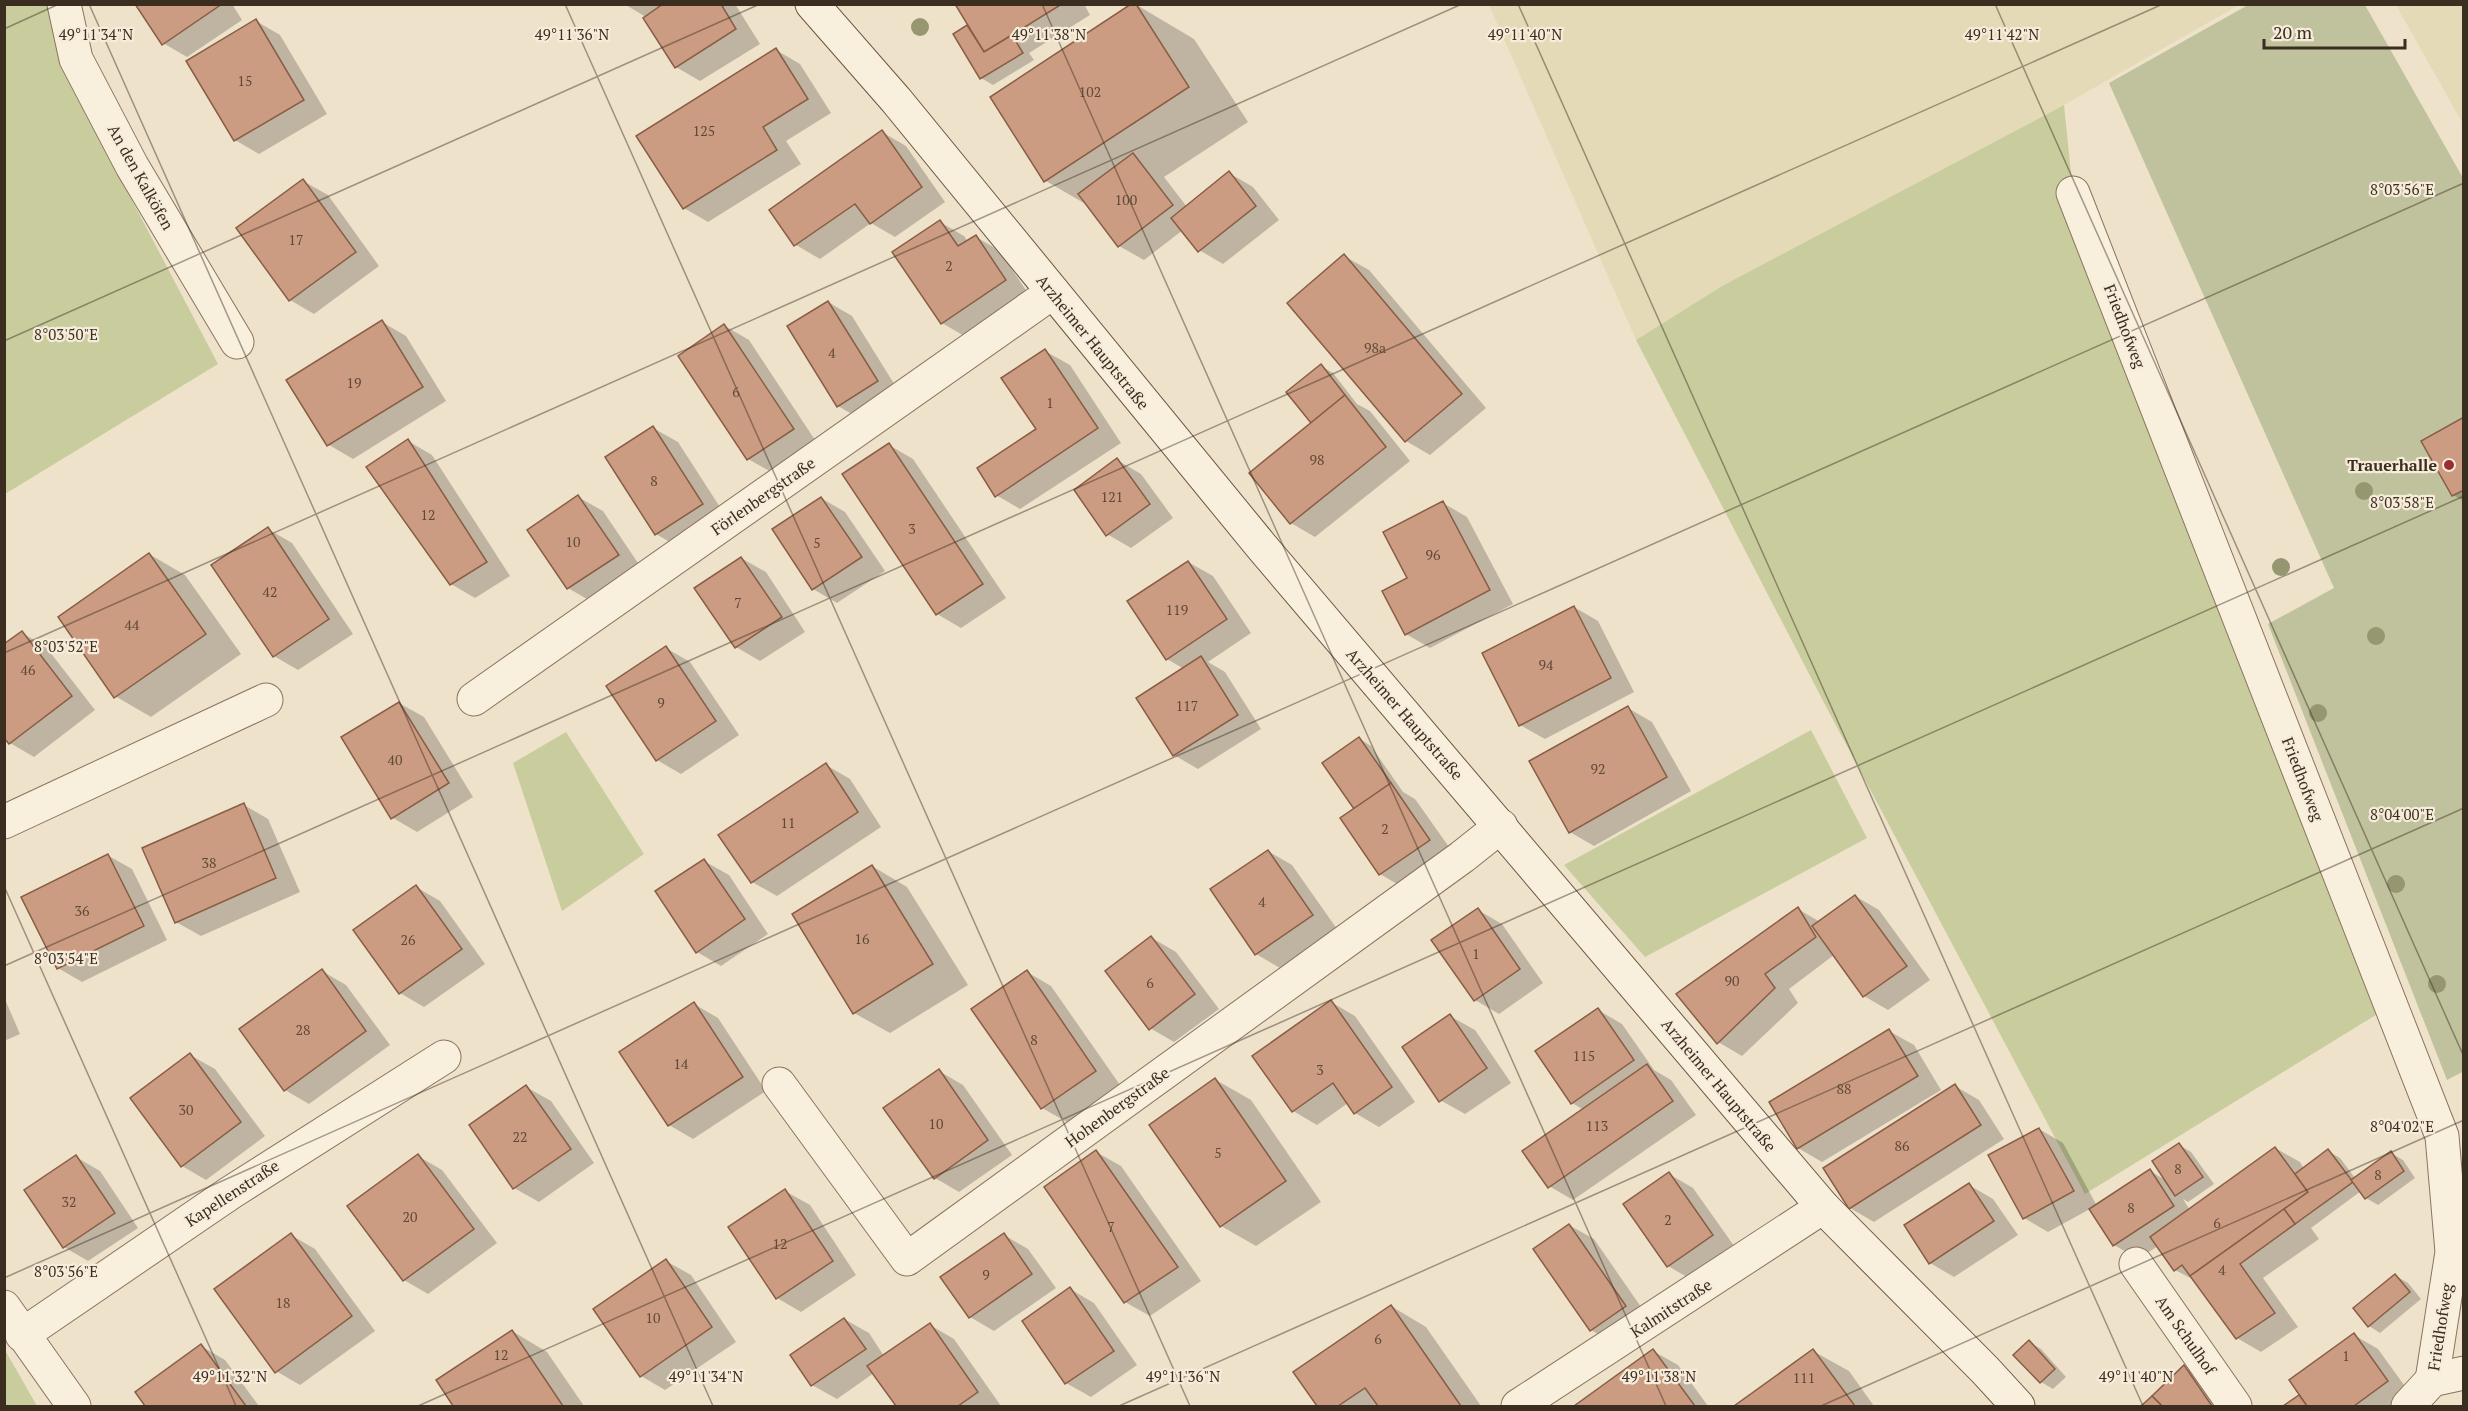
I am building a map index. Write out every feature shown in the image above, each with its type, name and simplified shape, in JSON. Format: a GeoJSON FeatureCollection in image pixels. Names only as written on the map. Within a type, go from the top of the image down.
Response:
{"type":"FeatureCollection","features":[{"type":"Feature","properties":{"kind":"street","name":"An den Kalköfen"},"geometry":{"type":"LineString","coordinates":[[63,4],[76,59],[132,166],[237,342]]}},
{"type":"Feature","properties":{"kind":"street","name":"Arzheimer Hauptstraße"},"geometry":{"type":"LineString","coordinates":[[812,4],[896,100],[1262,548],[1501,826],[1823,1208],[1985,1370],[2018,1407]]}},
{"type":"Feature","properties":{"kind":"street","name":"Friedhofweg"},"geometry":{"type":"LineString","coordinates":[[2073,193],[2442,1136],[2452,1252],[2432,1380]]}},
{"type":"Feature","properties":{"kind":"street","name":"Förlenbergstraße"},"geometry":{"type":"LineString","coordinates":[[474,699],[1053,292]]}},
{"type":"Feature","properties":{"kind":"street"},"geometry":{"type":"LineString","coordinates":[[4,822],[266,700]]}},
{"type":"Feature","properties":{"kind":"street","name":"Hohenbergstraße"},"geometry":{"type":"LineString","coordinates":[[779,1084],[906,1259],[1462,857],[1501,826]]}},
{"type":"Feature","properties":{"kind":"street","name":"Kapellenstraße"},"geometry":{"type":"LineString","coordinates":[[22,1335],[230,1193],[444,1057]]}},
{"type":"Feature","properties":{"kind":"street","name":"Kalmitstraße"},"geometry":{"type":"LineString","coordinates":[[1518,1407],[1823,1208]]}},
{"type":"Feature","properties":{"kind":"street","name":"Am Schulhof"},"geometry":{"type":"LineString","coordinates":[[2136,1264],[2235,1407]]}},
{"type":"Feature","properties":{"kind":"street"},"geometry":{"type":"LineString","coordinates":[[4,1307],[74,1407]]}},
{"type":"Feature","properties":{"kind":"street"},"geometry":{"type":"LineString","coordinates":[[2408,1407],[2432,1380],[2463,1373]]}},
{"type":"Feature","properties":{"kind":"shaded area"},"geometry":{"type":"Polygon","coordinates":[[[1489,5],[2239,5],[2064,105],[1722,286],[1636,340],[1489,5]]]}},
{"type":"Feature","properties":{"kind":"shaded area"},"geometry":{"type":"Polygon","coordinates":[[[2396,5],[2463,5],[2463,124],[2396,5]]]}},
{"type":"Feature","properties":{"kind":"green space"},"geometry":{"type":"Polygon","coordinates":[[[5,5],[52,5],[66,75],[218,364],[5,494],[5,5]]]}},
{"type":"Feature","properties":{"kind":"green space"},"geometry":{"type":"Polygon","coordinates":[[[2248,5],[2365,5],[2463,178],[2464,1071],[2447,1080],[2268,624],[2334,588],[2109,83],[2248,5]]]}},
{"type":"Feature","properties":{"kind":"green space"},"geometry":{"type":"Polygon","coordinates":[[[2064,105],[2073,193],[2392,1005],[2085,1194],[1821,697],[1636,340],[1722,286],[2064,105]]]}},
{"type":"Feature","properties":{"kind":"green space"},"geometry":{"type":"Polygon","coordinates":[[[1811,730],[1867,838],[1645,957],[1564,865],[1811,730]]]}},
{"type":"Feature","properties":{"kind":"green space"},"geometry":{"type":"Polygon","coordinates":[[[566,732],[644,854],[562,911],[513,763],[566,732]]]}},
{"type":"Feature","properties":{"kind":"green space"},"geometry":{"type":"Polygon","coordinates":[[[5,1350],[37,1406],[5,1406],[5,1350]]]}},
{"type":"Feature","properties":{"kind":"building"},"geometry":{"type":"Polygon","coordinates":[[[135,4],[218,4],[219,6],[162,45],[135,4]]]}},
{"type":"Feature","properties":{"kind":"building"},"geometry":{"type":"Polygon","coordinates":[[[663,4],[721,4],[736,29],[675,68],[643,18],[663,4]]]}},
{"type":"Feature","properties":{"kind":"building"},"geometry":{"type":"Polygon","coordinates":[[[955,4],[1062,4],[984,52],[955,4]]]}},
{"type":"Feature","properties":{"kind":"building"},"geometry":{"type":"Polygon","coordinates":[[[1131,4],[1136,4],[1189,87],[1044,182],[990,97],[1131,4]]]}},
{"type":"Feature","properties":{"kind":"building"},"geometry":{"type":"Polygon","coordinates":[[[256,19],[304,100],[234,141],[186,61],[256,19]]]}},
{"type":"Feature","properties":{"kind":"building"},"geometry":{"type":"Polygon","coordinates":[[[967,25],[984,52],[1012,35],[1023,53],[980,79],[953,34],[967,25]]]}},
{"type":"Feature","properties":{"kind":"building"},"geometry":{"type":"Polygon","coordinates":[[[776,48],[808,99],[763,127],[777,150],[683,209],[636,136],[776,48]]]}},
{"type":"Feature","properties":{"kind":"building"},"geometry":{"type":"Polygon","coordinates":[[[882,130],[922,187],[870,224],[855,204],[794,246],[769,210],[882,130]]]}},
{"type":"Feature","properties":{"kind":"building"},"geometry":{"type":"Polygon","coordinates":[[[1133,153],[1173,205],[1118,247],[1078,194],[1133,153]]]}},
{"type":"Feature","properties":{"kind":"building"},"geometry":{"type":"Polygon","coordinates":[[[1229,171],[1256,206],[1198,252],[1171,218],[1229,171]]]}},
{"type":"Feature","properties":{"kind":"building"},"geometry":{"type":"Polygon","coordinates":[[[303,179],[356,252],[289,301],[236,228],[303,179]]]}},
{"type":"Feature","properties":{"kind":"building"},"geometry":{"type":"Polygon","coordinates":[[[940,220],[958,246],[976,235],[1006,280],[941,324],[892,252],[940,220]]]}},
{"type":"Feature","properties":{"kind":"building"},"geometry":{"type":"Polygon","coordinates":[[[1344,254],[1462,394],[1405,442],[1287,303],[1344,254]]]}},
{"type":"Feature","properties":{"kind":"building"},"geometry":{"type":"Polygon","coordinates":[[[828,301],[878,381],[837,407],[787,326],[828,301]]]}},
{"type":"Feature","properties":{"kind":"building"},"geometry":{"type":"Polygon","coordinates":[[[382,320],[423,387],[327,446],[286,380],[382,320]]]}},
{"type":"Feature","properties":{"kind":"building"},"geometry":{"type":"Polygon","coordinates":[[[724,324],[794,429],[747,460],[678,356],[724,324]]]}},
{"type":"Feature","properties":{"kind":"building"},"geometry":{"type":"Polygon","coordinates":[[[1045,349],[1098,428],[995,497],[977,468],[1036,429],[1001,378],[1045,349]]]}},
{"type":"Feature","properties":{"kind":"building"},"geometry":{"type":"Polygon","coordinates":[[[1321,364],[1345,395],[1311,423],[1286,392],[1321,364]]]}},
{"type":"Feature","properties":{"kind":"building"},"geometry":{"type":"Polygon","coordinates":[[[1345,395],[1386,447],[1290,524],[1249,473],[1345,395]]]}},
{"type":"Feature","properties":{"kind":"building","name":"Trauerhalle"},"geometry":{"type":"Polygon","coordinates":[[[2464,417],[2464,490],[2452,496],[2421,441],[2464,417]]]}},
{"type":"Feature","properties":{"kind":"building"},"geometry":{"type":"Polygon","coordinates":[[[653,426],[703,504],[655,535],[605,457],[653,426]]]}},
{"type":"Feature","properties":{"kind":"building"},"geometry":{"type":"Polygon","coordinates":[[[408,439],[487,562],[450,585],[366,467],[408,439]]]}},
{"type":"Feature","properties":{"kind":"building"},"geometry":{"type":"Polygon","coordinates":[[[889,443],[983,584],[936,615],[842,474],[889,443]]]}},
{"type":"Feature","properties":{"kind":"building"},"geometry":{"type":"Polygon","coordinates":[[[1117,458],[1150,504],[1106,536],[1074,490],[1117,458]]]}},
{"type":"Feature","properties":{"kind":"building"},"geometry":{"type":"Polygon","coordinates":[[[578,495],[619,555],[567,589],[527,530],[578,495]]]}},
{"type":"Feature","properties":{"kind":"building"},"geometry":{"type":"Polygon","coordinates":[[[821,497],[862,557],[812,590],[772,529],[821,497]]]}},
{"type":"Feature","properties":{"kind":"building"},"geometry":{"type":"Polygon","coordinates":[[[1443,501],[1490,590],[1405,635],[1382,591],[1407,578],[1383,532],[1443,501]]]}},
{"type":"Feature","properties":{"kind":"building"},"geometry":{"type":"Polygon","coordinates":[[[268,527],[329,619],[273,657],[211,565],[268,527]]]}},
{"type":"Feature","properties":{"kind":"building"},"geometry":{"type":"Polygon","coordinates":[[[149,553],[206,634],[114,698],[58,617],[149,553]]]}},
{"type":"Feature","properties":{"kind":"building"},"geometry":{"type":"Polygon","coordinates":[[[741,557],[782,617],[735,648],[694,588],[741,557]]]}},
{"type":"Feature","properties":{"kind":"building"},"geometry":{"type":"Polygon","coordinates":[[[1188,561],[1227,619],[1166,660],[1127,601],[1188,561]]]}},
{"type":"Feature","properties":{"kind":"building"},"geometry":{"type":"Polygon","coordinates":[[[1574,606],[1611,678],[1519,726],[1482,653],[1574,606]]]}},
{"type":"Feature","properties":{"kind":"building"},"geometry":{"type":"Polygon","coordinates":[[[22,631],[72,696],[9,744],[4,738],[4,644],[22,631]]]}},
{"type":"Feature","properties":{"kind":"building"},"geometry":{"type":"Polygon","coordinates":[[[666,646],[716,721],[656,761],[606,686],[666,646]]]}},
{"type":"Feature","properties":{"kind":"building"},"geometry":{"type":"Polygon","coordinates":[[[1201,656],[1238,715],[1173,756],[1136,698],[1201,656]]]}},
{"type":"Feature","properties":{"kind":"building"},"geometry":{"type":"Polygon","coordinates":[[[399,702],[449,783],[391,819],[341,737],[399,702]]]}},
{"type":"Feature","properties":{"kind":"building"},"geometry":{"type":"Polygon","coordinates":[[[1628,706],[1667,777],[1569,833],[1529,761],[1628,706]]]}},
{"type":"Feature","properties":{"kind":"building"},"geometry":{"type":"Polygon","coordinates":[[[1359,737],[1391,783],[1354,809],[1322,763],[1359,737]]]}},
{"type":"Feature","properties":{"kind":"building"},"geometry":{"type":"Polygon","coordinates":[[[826,763],[858,812],[751,883],[718,835],[826,763]]]}},
{"type":"Feature","properties":{"kind":"building"},"geometry":{"type":"Polygon","coordinates":[[[1391,783],[1430,840],[1379,875],[1340,818],[1391,783]]]}},
{"type":"Feature","properties":{"kind":"building"},"geometry":{"type":"Polygon","coordinates":[[[244,803],[276,878],[175,923],[142,848],[244,803]]]}},
{"type":"Feature","properties":{"kind":"building"},"geometry":{"type":"Polygon","coordinates":[[[1268,850],[1313,915],[1255,955],[1210,889],[1268,850]]]}},
{"type":"Feature","properties":{"kind":"building"},"geometry":{"type":"Polygon","coordinates":[[[108,854],[144,926],[57,969],[21,897],[108,854]]]}},
{"type":"Feature","properties":{"kind":"building"},"geometry":{"type":"Polygon","coordinates":[[[704,859],[745,919],[696,953],[655,891],[704,859]]]}},
{"type":"Feature","properties":{"kind":"building"},"geometry":{"type":"Polygon","coordinates":[[[872,865],[933,964],[853,1014],[792,914],[872,865]]]}},
{"type":"Feature","properties":{"kind":"building"},"geometry":{"type":"Polygon","coordinates":[[[416,885],[462,949],[399,994],[353,930],[416,885]]]}},
{"type":"Feature","properties":{"kind":"building"},"geometry":{"type":"Polygon","coordinates":[[[1855,895],[1907,966],[1863,997],[1812,926],[1855,895]]]}},
{"type":"Feature","properties":{"kind":"building"},"geometry":{"type":"Polygon","coordinates":[[[1798,907],[1816,937],[1765,974],[1775,988],[1717,1044],[1676,994],[1798,907]]]}},
{"type":"Feature","properties":{"kind":"building"},"geometry":{"type":"Polygon","coordinates":[[[1478,908],[1520,969],[1474,1001],[1431,940],[1478,908]]]}},
{"type":"Feature","properties":{"kind":"building"},"geometry":{"type":"Polygon","coordinates":[[[1151,936],[1195,994],[1149,1030],[1105,971],[1151,936]]]}},
{"type":"Feature","properties":{"kind":"building"},"geometry":{"type":"Polygon","coordinates":[[[322,969],[366,1031],[284,1091],[239,1029],[322,969]]]}},
{"type":"Feature","properties":{"kind":"building"},"geometry":{"type":"Polygon","coordinates":[[[1027,970],[1096,1071],[1041,1109],[971,1009],[1027,970]]]}},
{"type":"Feature","properties":{"kind":"building"},"geometry":{"type":"Polygon","coordinates":[[[1331,1000],[1392,1087],[1354,1114],[1333,1083],[1292,1112],[1252,1056],[1331,1000]]]}},
{"type":"Feature","properties":{"kind":"building"},"geometry":{"type":"Polygon","coordinates":[[[694,1002],[743,1077],[668,1126],[619,1052],[694,1002]]]}},
{"type":"Feature","properties":{"kind":"building"},"geometry":{"type":"Polygon","coordinates":[[[1598,1008],[1634,1060],[1571,1104],[1535,1051],[1598,1008]]]}},
{"type":"Feature","properties":{"kind":"building"},"geometry":{"type":"Polygon","coordinates":[[[1450,1014],[1487,1068],[1439,1102],[1402,1047],[1450,1014]]]}},
{"type":"Feature","properties":{"kind":"building"},"geometry":{"type":"Polygon","coordinates":[[[1889,1029],[1918,1076],[1797,1149],[1769,1102],[1889,1029]]]}},
{"type":"Feature","properties":{"kind":"building"},"geometry":{"type":"Polygon","coordinates":[[[190,1053],[241,1122],[181,1167],[130,1098],[190,1053]]]}},
{"type":"Feature","properties":{"kind":"building"},"geometry":{"type":"Polygon","coordinates":[[[1647,1064],[1673,1101],[1548,1188],[1522,1151],[1647,1064]]]}},
{"type":"Feature","properties":{"kind":"building"},"geometry":{"type":"Polygon","coordinates":[[[939,1069],[988,1140],[934,1179],[883,1108],[939,1069]]]}},
{"type":"Feature","properties":{"kind":"building"},"geometry":{"type":"Polygon","coordinates":[[[1215,1078],[1286,1181],[1220,1227],[1149,1125],[1215,1078]]]}},
{"type":"Feature","properties":{"kind":"building"},"geometry":{"type":"Polygon","coordinates":[[[1955,1084],[1981,1125],[1849,1209],[1823,1168],[1955,1084]]]}},
{"type":"Feature","properties":{"kind":"building"},"geometry":{"type":"Polygon","coordinates":[[[526,1085],[571,1149],[513,1189],[469,1125],[526,1085]]]}},
{"type":"Feature","properties":{"kind":"building"},"geometry":{"type":"Polygon","coordinates":[[[2039,1128],[2074,1191],[2023,1219],[1988,1155],[2039,1128]]]}},
{"type":"Feature","properties":{"kind":"building"},"geometry":{"type":"Polygon","coordinates":[[[2179,1143],[2203,1177],[2175,1196],[2152,1161],[2179,1143]]]}},
{"type":"Feature","properties":{"kind":"building"},"geometry":{"type":"Polygon","coordinates":[[[2275,1147],[2308,1192],[2190,1276],[2182,1265],[2174,1271],[2150,1237],[2275,1147]]]}},
{"type":"Feature","properties":{"kind":"building"},"geometry":{"type":"Polygon","coordinates":[[[2328,1149],[2353,1182],[2295,1224],[2284,1209],[2308,1192],[2295,1174],[2328,1149]]]}},
{"type":"Feature","properties":{"kind":"building"},"geometry":{"type":"Polygon","coordinates":[[[1096,1150],[1178,1267],[1124,1303],[1044,1187],[1096,1150]]]}},
{"type":"Feature","properties":{"kind":"building"},"geometry":{"type":"Polygon","coordinates":[[[2391,1151],[2404,1171],[2365,1199],[2351,1180],[2391,1151]]]}},
{"type":"Feature","properties":{"kind":"building"},"geometry":{"type":"Polygon","coordinates":[[[418,1154],[474,1229],[403,1281],[347,1206],[418,1154]]]}},
{"type":"Feature","properties":{"kind":"building"},"geometry":{"type":"Polygon","coordinates":[[[76,1155],[115,1213],[63,1248],[24,1190],[76,1155]]]}},
{"type":"Feature","properties":{"kind":"building"},"geometry":{"type":"Polygon","coordinates":[[[2150,1169],[2174,1206],[2113,1246],[2089,1209],[2150,1169]]]}},
{"type":"Feature","properties":{"kind":"building"},"geometry":{"type":"Polygon","coordinates":[[[1669,1172],[1713,1235],[1667,1267],[1623,1204],[1669,1172]]]}},
{"type":"Feature","properties":{"kind":"building"},"geometry":{"type":"Polygon","coordinates":[[[1969,1183],[1994,1221],[1929,1264],[1904,1225],[1969,1183]]]}},
{"type":"Feature","properties":{"kind":"building"},"geometry":{"type":"Polygon","coordinates":[[[785,1189],[833,1261],[776,1299],[728,1227],[785,1189]]]}},
{"type":"Feature","properties":{"kind":"building"},"geometry":{"type":"Polygon","coordinates":[[[2284,1209],[2295,1224],[2240,1264],[2275,1313],[2236,1339],[2190,1276],[2284,1209]]]}},
{"type":"Feature","properties":{"kind":"building"},"geometry":{"type":"Polygon","coordinates":[[[1569,1224],[1626,1306],[1590,1331],[1533,1249],[1569,1224]]]}},
{"type":"Feature","properties":{"kind":"building"},"geometry":{"type":"Polygon","coordinates":[[[291,1233],[352,1316],[275,1373],[214,1289],[291,1233]]]}},
{"type":"Feature","properties":{"kind":"building"},"geometry":{"type":"Polygon","coordinates":[[[1004,1233],[1032,1274],[969,1318],[940,1277],[1004,1233]]]}},
{"type":"Feature","properties":{"kind":"building"},"geometry":{"type":"Polygon","coordinates":[[[666,1259],[712,1327],[640,1377],[593,1309],[666,1259]]]}},
{"type":"Feature","properties":{"kind":"building"},"geometry":{"type":"Polygon","coordinates":[[[2395,1274],[2410,1292],[2368,1327],[2353,1308],[2395,1274]]]}},
{"type":"Feature","properties":{"kind":"building"},"geometry":{"type":"Polygon","coordinates":[[[1070,1287],[1114,1351],[1065,1384],[1022,1321],[1070,1287]]]}},
{"type":"Feature","properties":{"kind":"building"},"geometry":{"type":"Polygon","coordinates":[[[1391,1305],[1461,1406],[1378,1406],[1365,1388],[1338,1406],[1317,1406],[1293,1372],[1391,1305]]]}},
{"type":"Feature","properties":{"kind":"building"},"geometry":{"type":"Polygon","coordinates":[[[844,1318],[866,1349],[811,1386],[790,1355],[844,1318]]]}},
{"type":"Feature","properties":{"kind":"building"},"geometry":{"type":"Polygon","coordinates":[[[930,1323],[978,1392],[958,1406],[896,1406],[867,1366],[930,1323]]]}},
{"type":"Feature","properties":{"kind":"building"},"geometry":{"type":"Polygon","coordinates":[[[512,1330],[563,1406],[453,1406],[436,1380],[512,1330]]]}},
{"type":"Feature","properties":{"kind":"building"},"geometry":{"type":"Polygon","coordinates":[[[2354,1333],[2388,1381],[2354,1406],[2307,1406],[2289,1380],[2354,1333]]]}},
{"type":"Feature","properties":{"kind":"building"},"geometry":{"type":"Polygon","coordinates":[[[2029,1340],[2055,1369],[2040,1383],[2013,1355],[2029,1340]]]}},
{"type":"Feature","properties":{"kind":"building"},"geometry":{"type":"Polygon","coordinates":[[[201,1344],[246,1406],[145,1406],[135,1392],[201,1344]]]}},
{"type":"Feature","properties":{"kind":"building"},"geometry":{"type":"Polygon","coordinates":[[[1653,1349],[1695,1406],[1574,1406],[1653,1349]]]}},
{"type":"Feature","properties":{"kind":"building"},"geometry":{"type":"Polygon","coordinates":[[[1813,1349],[1855,1406],[1734,1406],[1813,1349]]]}},
{"type":"Feature","properties":{"kind":"building"},"geometry":{"type":"Polygon","coordinates":[[[2184,1365],[2212,1406],[2162,1406],[2152,1396],[2184,1365]]]}},
{"type":"Feature","properties":{"kind":"building"},"geometry":{"type":"Polygon","coordinates":[[[2299,1395],[2307,1406],[2283,1406],[2299,1395]]]}},
{"type":"Feature","properties":{"kind":"building"},"geometry":{"type":"Polygon","coordinates":[[[2152,1396],[2162,1406],[2141,1406],[2152,1396]]]}},
{"type":"Feature","properties":{"kind":"place","name":"Trauerhalle"},"geometry":{"type":"Point","coordinates":[2449,465]}}]}
